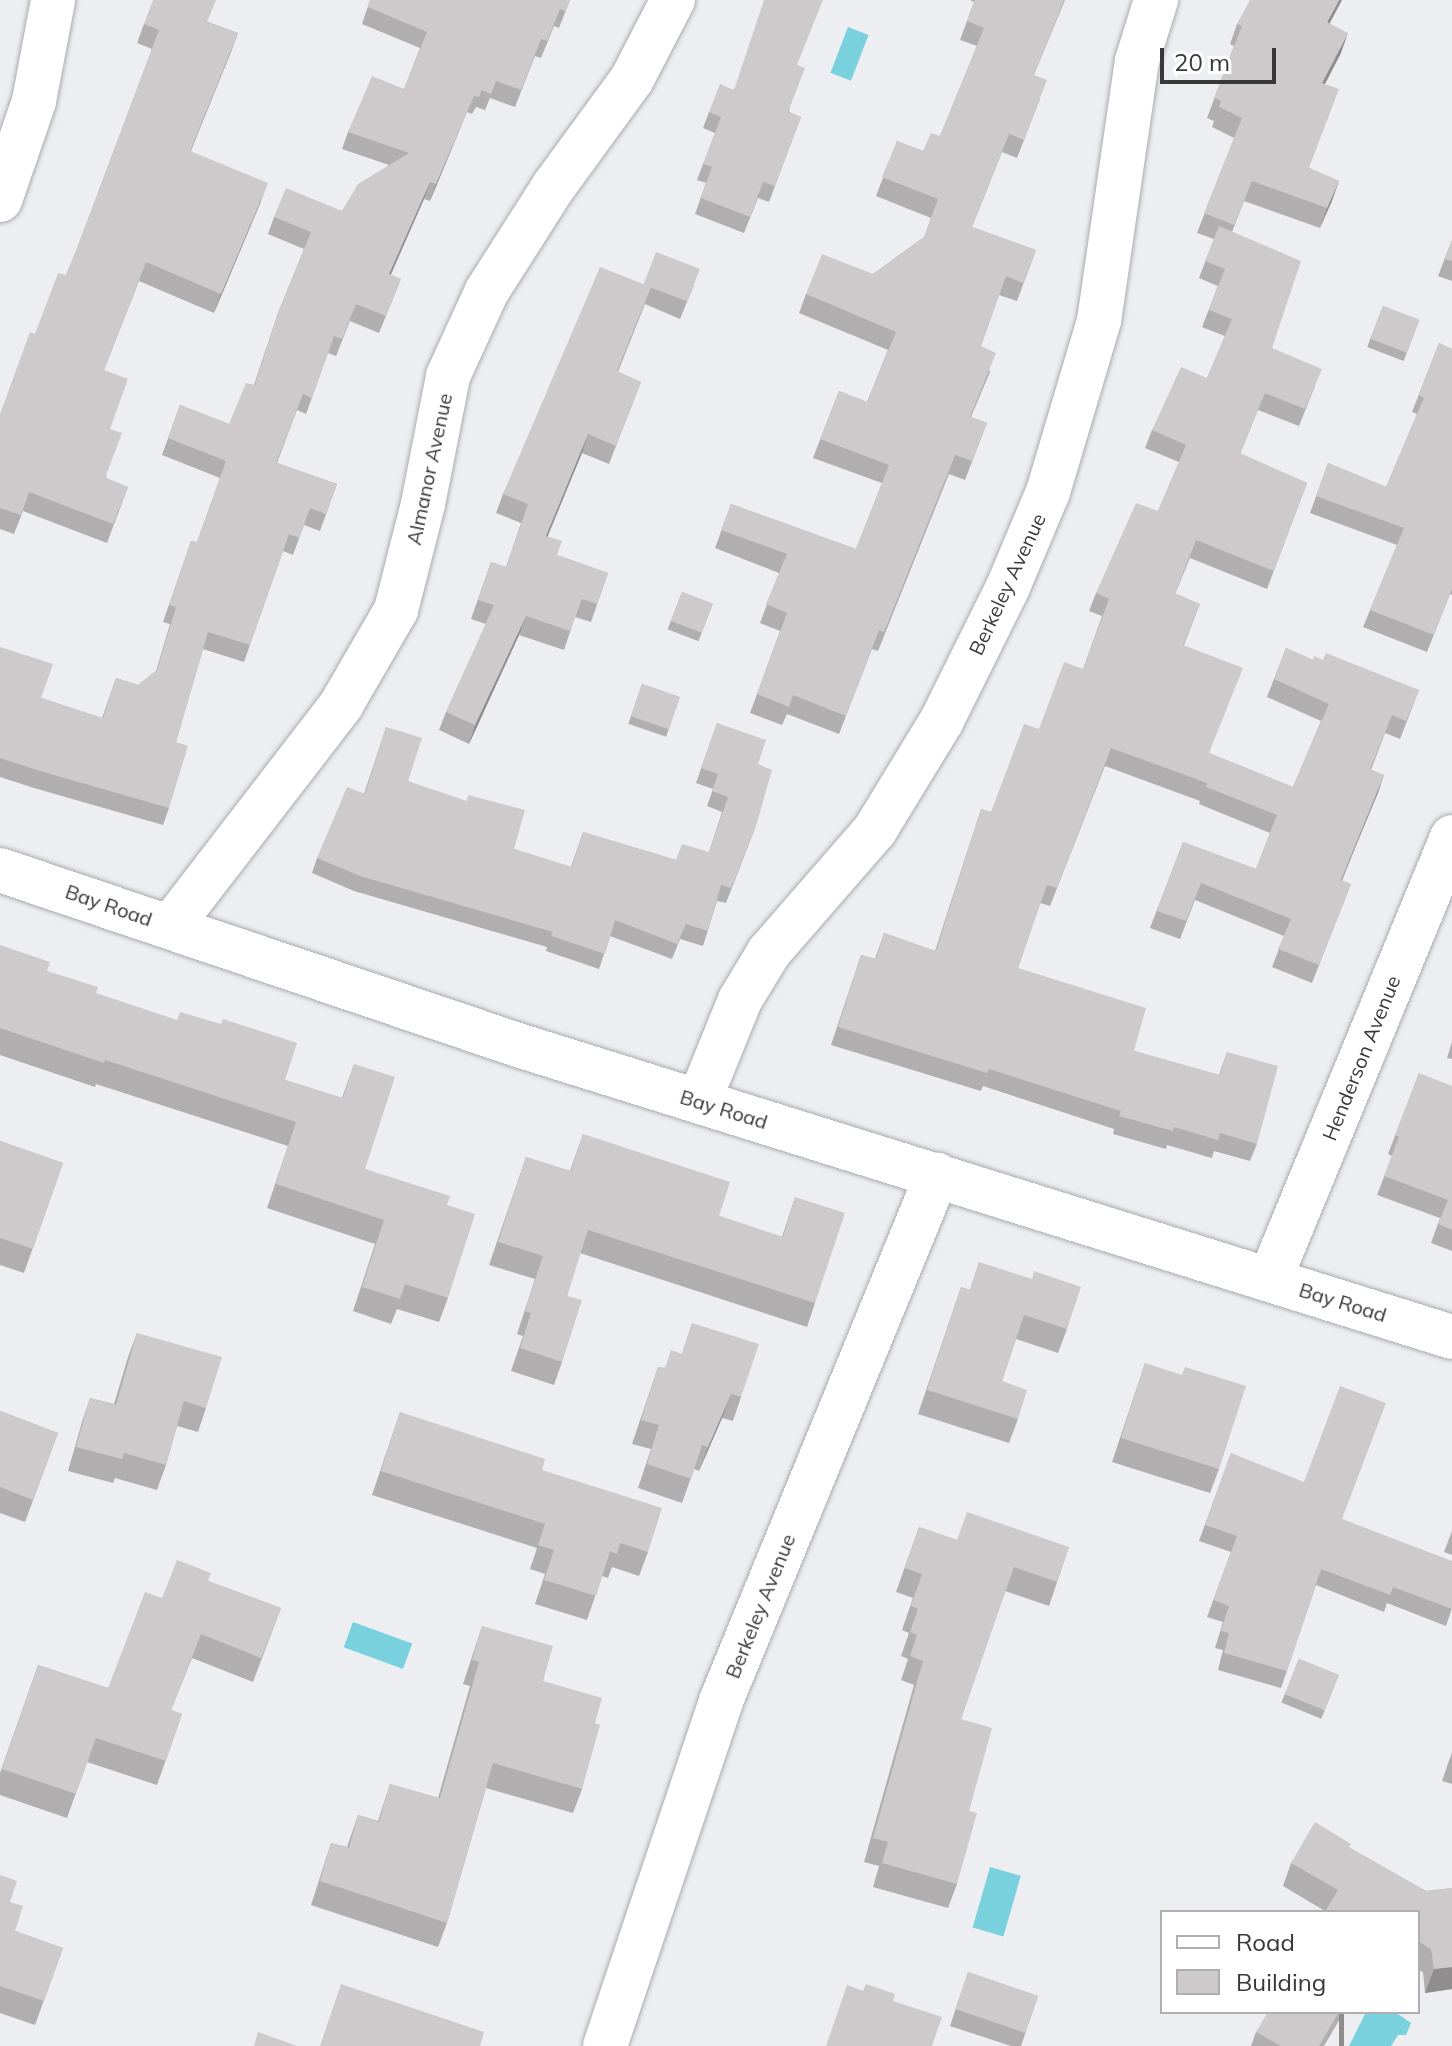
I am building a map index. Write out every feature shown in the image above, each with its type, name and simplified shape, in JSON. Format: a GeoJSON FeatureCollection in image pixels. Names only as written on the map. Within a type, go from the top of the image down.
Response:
{"type":"FeatureCollection","features":[{"type":"Feature","properties":{"kind":"street"},"geometry":{"type":"LineString","coordinates":[[0,200],[34,101],[53,0]]}},
{"type":"Feature","properties":{"kind":"street","name":"Almanor Avenue"},"geometry":{"type":"LineString","coordinates":[[171,926],[341,705],[396,610],[423,504],[448,376],[487,291],[554,186],[632,79],[673,0]]}},
{"type":"Feature","properties":{"kind":"street","name":"Berkeley Avenue"},"geometry":{"type":"LineString","coordinates":[[699,1101],[740,1000],[769,952],[875,830],[941,722],[1008,587],[1048,492],[1101,314],[1137,61],[1156,0]]}},
{"type":"Feature","properties":{"kind":"street","name":"Henderson Avenue"},"geometry":{"type":"LineString","coordinates":[[1270,1279],[1452,837]]}},
{"type":"Feature","properties":{"kind":"street","name":"Bay Road"},"geometry":{"type":"LineString","coordinates":[[0,870],[521,1046],[1452,1337]]}},
{"type":"Feature","properties":{"kind":"street","name":"Berkeley Avenue"},"geometry":{"type":"LineString","coordinates":[[605,2046],[721,1701],[937,1175]]}},
{"type":"Feature","properties":{"kind":"water"},"geometry":{"type":"Polygon","coordinates":[[[848,27],[869,35],[851,81],[830,73],[848,27]]]}},
{"type":"Feature","properties":{"kind":"water"},"geometry":{"type":"Polygon","coordinates":[[[353,1622],[412,1644],[403,1669],[344,1647],[353,1622]]]}},
{"type":"Feature","properties":{"kind":"water"},"geometry":{"type":"Polygon","coordinates":[[[990,1867],[1021,1876],[1003,1936],[973,1928],[990,1867]]]}},
{"type":"Feature","properties":{"kind":"water"},"geometry":{"type":"Polygon","coordinates":[[[1365,2014],[1398,2014],[1411,2023],[1406,2035],[1398,2035],[1391,2046],[1349,2046],[1365,2014]]]}},
{"type":"Feature","properties":{"kind":"building"},"geometry":{"type":"Polygon","coordinates":[[[153,0],[216,0],[207,22],[238,33],[190,151],[268,183],[221,294],[146,262],[104,370],[128,379],[110,429],[122,433],[105,478],[128,487],[113,524],[29,492],[21,515],[0,508],[0,414],[30,332],[35,334],[58,273],[66,275],[76,251],[159,30],[144,24],[153,0]]]}},
{"type":"Feature","properties":{"kind":"building"},"geometry":{"type":"Polygon","coordinates":[[[370,0],[570,0],[565,11],[560,9],[547,41],[541,39],[521,90],[496,81],[491,94],[482,90],[479,97],[474,96],[436,184],[430,182],[389,274],[401,279],[386,316],[356,304],[342,339],[334,336],[312,398],[303,394],[276,463],[337,484],[326,514],[310,508],[299,538],[289,534],[250,645],[208,632],[176,742],[188,746],[169,808],[0,758],[0,647],[53,664],[41,698],[103,718],[116,678],[138,685],[157,670],[176,607],[169,605],[191,541],[197,542],[226,461],[168,438],[180,405],[229,424],[246,383],[255,385],[278,313],[311,232],[274,217],[286,188],[342,211],[358,184],[409,153],[348,132],[372,76],[404,89],[427,32],[368,7],[370,0]]]}},
{"type":"Feature","properties":{"kind":"building"},"geometry":{"type":"Polygon","coordinates":[[[764,0],[823,0],[797,65],[805,68],[788,112],[801,117],[775,186],[763,182],[750,217],[701,198],[712,167],[703,164],[721,117],[709,112],[720,84],[734,90],[764,0]]]}},
{"type":"Feature","properties":{"kind":"building"},"geometry":{"type":"Polygon","coordinates":[[[975,0],[1064,0],[1034,75],[1047,80],[1024,140],[1009,134],[972,227],[1036,250],[1023,283],[1006,276],[981,346],[996,353],[970,417],[987,423],[972,461],[955,455],[884,632],[879,630],[846,716],[793,695],[789,707],[757,694],[787,613],[766,604],[787,554],[721,530],[731,504],[856,549],[889,465],[820,439],[839,391],[867,402],[896,332],[806,294],[822,254],[873,274],[924,237],[938,199],[882,177],[897,141],[923,151],[931,133],[940,136],[984,28],[967,21],[975,0]]]}},
{"type":"Feature","properties":{"kind":"building"},"geometry":{"type":"Polygon","coordinates":[[[1250,0],[1339,0],[1327,22],[1348,33],[1322,83],[1339,89],[1309,168],[1339,181],[1327,208],[1252,181],[1234,225],[1204,213],[1242,118],[1219,107],[1221,101],[1214,98],[1242,26],[1237,24],[1250,0]]]}},
{"type":"Feature","properties":{"kind":"building"},"geometry":{"type":"Polygon","coordinates":[[[1219,226],[1301,261],[1272,348],[1322,369],[1305,409],[1265,393],[1240,453],[1307,483],[1274,571],[1196,540],[1175,593],[1200,604],[1183,645],[1243,668],[1209,753],[1293,787],[1329,704],[1274,679],[1286,648],[1313,660],[1314,656],[1323,660],[1326,653],[1419,690],[1406,721],[1392,715],[1370,769],[1384,775],[1341,880],[1351,884],[1319,965],[1278,949],[1291,919],[1201,883],[1186,921],[1157,911],[1183,842],[1256,869],[1277,815],[1206,787],[1207,783],[1111,748],[1057,888],[1047,885],[1018,968],[1146,1008],[1134,1051],[1220,1075],[1227,1052],[1278,1066],[1257,1144],[1220,1133],[1218,1140],[1174,1127],[1173,1131],[1119,1116],[1121,1111],[989,1069],[987,1073],[838,1027],[861,955],[876,959],[884,933],[936,951],[981,809],[991,812],[1024,724],[1039,729],[1064,662],[1083,669],[1109,599],[1096,593],[1136,503],[1158,511],[1186,445],[1152,430],[1181,367],[1207,378],[1232,319],[1209,310],[1225,269],[1205,261],[1219,226]]]}},
{"type":"Feature","properties":{"kind":"building"},"geometry":{"type":"Polygon","coordinates":[[[1452,240],[1452,261],[1445,259],[1452,240]]]}},
{"type":"Feature","properties":{"kind":"building"},"geometry":{"type":"Polygon","coordinates":[[[656,252],[700,269],[687,302],[643,285],[656,252]]]}},
{"type":"Feature","properties":{"kind":"building"},"geometry":{"type":"Polygon","coordinates":[[[600,267],[651,287],[617,371],[641,382],[616,446],[588,434],[546,536],[562,541],[557,555],[608,573],[597,604],[582,599],[570,631],[526,616],[475,725],[446,712],[494,605],[478,600],[491,562],[506,567],[528,504],[503,494],[600,267]]]}},
{"type":"Feature","properties":{"kind":"building"},"geometry":{"type":"Polygon","coordinates":[[[1383,306],[1419,320],[1407,353],[1370,339],[1383,306]]]}},
{"type":"Feature","properties":{"kind":"building"},"geometry":{"type":"Polygon","coordinates":[[[1439,343],[1452,349],[1452,589],[1434,635],[1370,610],[1404,528],[1316,496],[1328,463],[1386,487],[1424,398],[1419,395],[1439,343]]]}},
{"type":"Feature","properties":{"kind":"building"},"geometry":{"type":"Polygon","coordinates":[[[682,592],[713,604],[702,633],[671,621],[682,592]]]}},
{"type":"Feature","properties":{"kind":"building"},"geometry":{"type":"Polygon","coordinates":[[[642,684],[680,697],[669,729],[631,716],[642,684]]]}},
{"type":"Feature","properties":{"kind":"building"},"geometry":{"type":"Polygon","coordinates":[[[717,723],[766,740],[758,764],[772,770],[756,826],[731,888],[721,885],[708,931],[686,924],[677,944],[615,920],[605,954],[551,936],[553,932],[360,876],[317,858],[347,787],[365,794],[386,727],[422,738],[408,781],[467,801],[468,795],[525,810],[514,849],[572,867],[583,832],[676,860],[682,844],[709,852],[728,797],[712,791],[718,774],[701,768],[717,723]]]}},
{"type":"Feature","properties":{"kind":"building"},"geometry":{"type":"Polygon","coordinates":[[[0,945],[50,962],[47,971],[98,987],[96,993],[177,1020],[180,1012],[221,1024],[223,1019],[297,1043],[285,1080],[343,1098],[354,1064],[395,1077],[365,1169],[450,1196],[447,1205],[475,1214],[448,1298],[405,1284],[400,1299],[362,1287],[384,1220],[276,1184],[296,1122],[0,1028],[0,945]]]}},
{"type":"Feature","properties":{"kind":"building"},"geometry":{"type":"Polygon","coordinates":[[[1419,1073],[1452,1086],[1452,1230],[1438,1224],[1448,1200],[1384,1176],[1399,1137],[1395,1135],[1419,1073]]]}},
{"type":"Feature","properties":{"kind":"building"},"geometry":{"type":"Polygon","coordinates":[[[583,1134],[730,1182],[719,1216],[783,1237],[795,1197],[845,1213],[815,1303],[588,1230],[567,1296],[582,1300],[562,1362],[520,1348],[531,1313],[525,1311],[543,1256],[498,1242],[526,1157],[571,1171],[583,1134]]]}},
{"type":"Feature","properties":{"kind":"building"},"geometry":{"type":"Polygon","coordinates":[[[0,1141],[63,1163],[33,1249],[0,1238],[0,1141]]]}},
{"type":"Feature","properties":{"kind":"building"},"geometry":{"type":"Polygon","coordinates":[[[979,1262],[1032,1279],[1034,1271],[1081,1287],[1067,1329],[1024,1315],[1002,1381],[1027,1390],[1018,1419],[927,1390],[961,1287],[970,1290],[979,1262]]]}},
{"type":"Feature","properties":{"kind":"building"},"geometry":{"type":"Polygon","coordinates":[[[692,1323],[759,1344],[741,1397],[731,1394],[708,1447],[702,1445],[691,1479],[647,1464],[659,1425],[641,1420],[658,1367],[665,1368],[671,1350],[682,1354],[692,1323]]]}},
{"type":"Feature","properties":{"kind":"building"},"geometry":{"type":"Polygon","coordinates":[[[137,1333],[222,1357],[206,1408],[184,1401],[166,1465],[124,1453],[122,1459],[76,1447],[90,1398],[116,1405],[137,1333]]]}},
{"type":"Feature","properties":{"kind":"building"},"geometry":{"type":"Polygon","coordinates":[[[1145,1363],[1182,1375],[1185,1367],[1246,1386],[1219,1469],[1121,1438],[1145,1363]]]}},
{"type":"Feature","properties":{"kind":"building"},"geometry":{"type":"Polygon","coordinates":[[[1340,1386],[1386,1403],[1342,1519],[1452,1561],[1452,1609],[1393,1587],[1390,1595],[1321,1569],[1287,1671],[1224,1653],[1229,1633],[1221,1631],[1229,1606],[1213,1600],[1237,1536],[1205,1525],[1231,1453],[1304,1482],[1340,1386]]]}},
{"type":"Feature","properties":{"kind":"building"},"geometry":{"type":"Polygon","coordinates":[[[0,1411],[58,1433],[33,1500],[0,1487],[0,1411]]]}},
{"type":"Feature","properties":{"kind":"building"},"geometry":{"type":"Polygon","coordinates":[[[400,1412],[545,1459],[542,1470],[662,1508],[648,1552],[620,1543],[617,1554],[610,1551],[596,1596],[544,1580],[554,1550],[538,1545],[545,1524],[381,1471],[400,1412]]]}},
{"type":"Feature","properties":{"kind":"building"},"geometry":{"type":"Polygon","coordinates":[[[967,1512],[1069,1547],[1057,1582],[1014,1567],[961,1719],[992,1728],[969,1811],[977,1813],[957,1884],[882,1863],[888,1842],[873,1838],[923,1661],[910,1656],[917,1635],[910,1632],[918,1609],[911,1606],[922,1574],[905,1568],[919,1527],[957,1540],[967,1512]]]}},
{"type":"Feature","properties":{"kind":"building"},"geometry":{"type":"Polygon","coordinates":[[[177,1560],[211,1573],[208,1581],[281,1608],[261,1658],[201,1634],[171,1710],[182,1714],[166,1761],[96,1738],[76,1794],[2,1769],[38,1665],[108,1688],[145,1592],[162,1598],[177,1560]]]}},
{"type":"Feature","properties":{"kind":"building"},"geometry":{"type":"Polygon","coordinates":[[[482,1626],[553,1646],[543,1681],[602,1698],[595,1723],[600,1725],[582,1789],[493,1763],[447,1923],[320,1881],[331,1843],[349,1848],[358,1815],[379,1822],[390,1784],[440,1798],[479,1662],[472,1660],[482,1626]]]}},
{"type":"Feature","properties":{"kind":"building"},"geometry":{"type":"Polygon","coordinates":[[[1299,1659],[1339,1675],[1325,1710],[1285,1694],[1299,1659]]]}},
{"type":"Feature","properties":{"kind":"building"},"geometry":{"type":"Polygon","coordinates":[[[1315,1822],[1351,1844],[1349,1847],[1426,1891],[1452,1888],[1452,1967],[1434,1969],[1431,1949],[1420,1942],[1420,1910],[1326,1910],[1338,1890],[1291,1863],[1315,1822]]]}},
{"type":"Feature","properties":{"kind":"building"},"geometry":{"type":"Polygon","coordinates":[[[0,1875],[17,1881],[10,1902],[23,1906],[15,1931],[63,1948],[44,2001],[0,1986],[0,1875]]]}},
{"type":"Feature","properties":{"kind":"building"},"geometry":{"type":"Polygon","coordinates":[[[968,1972],[1038,1996],[1025,2033],[955,2009],[968,1972]]]}},
{"type":"Feature","properties":{"kind":"building"},"geometry":{"type":"Polygon","coordinates":[[[341,1984],[484,2032],[480,2046],[320,2046],[341,1984]]]}},
{"type":"Feature","properties":{"kind":"building"},"geometry":{"type":"Polygon","coordinates":[[[866,1984],[895,1994],[893,2001],[942,2017],[932,2046],[826,2046],[847,1985],[863,1991],[866,1984]]]}},
{"type":"Feature","properties":{"kind":"building"},"geometry":{"type":"Polygon","coordinates":[[[1267,2014],[1338,2014],[1319,2046],[1281,2046],[1256,2032],[1267,2014]]]}},
{"type":"Feature","properties":{"kind":"building"},"geometry":{"type":"Polygon","coordinates":[[[258,2032],[297,2046],[254,2046],[258,2032]]]}}]}
